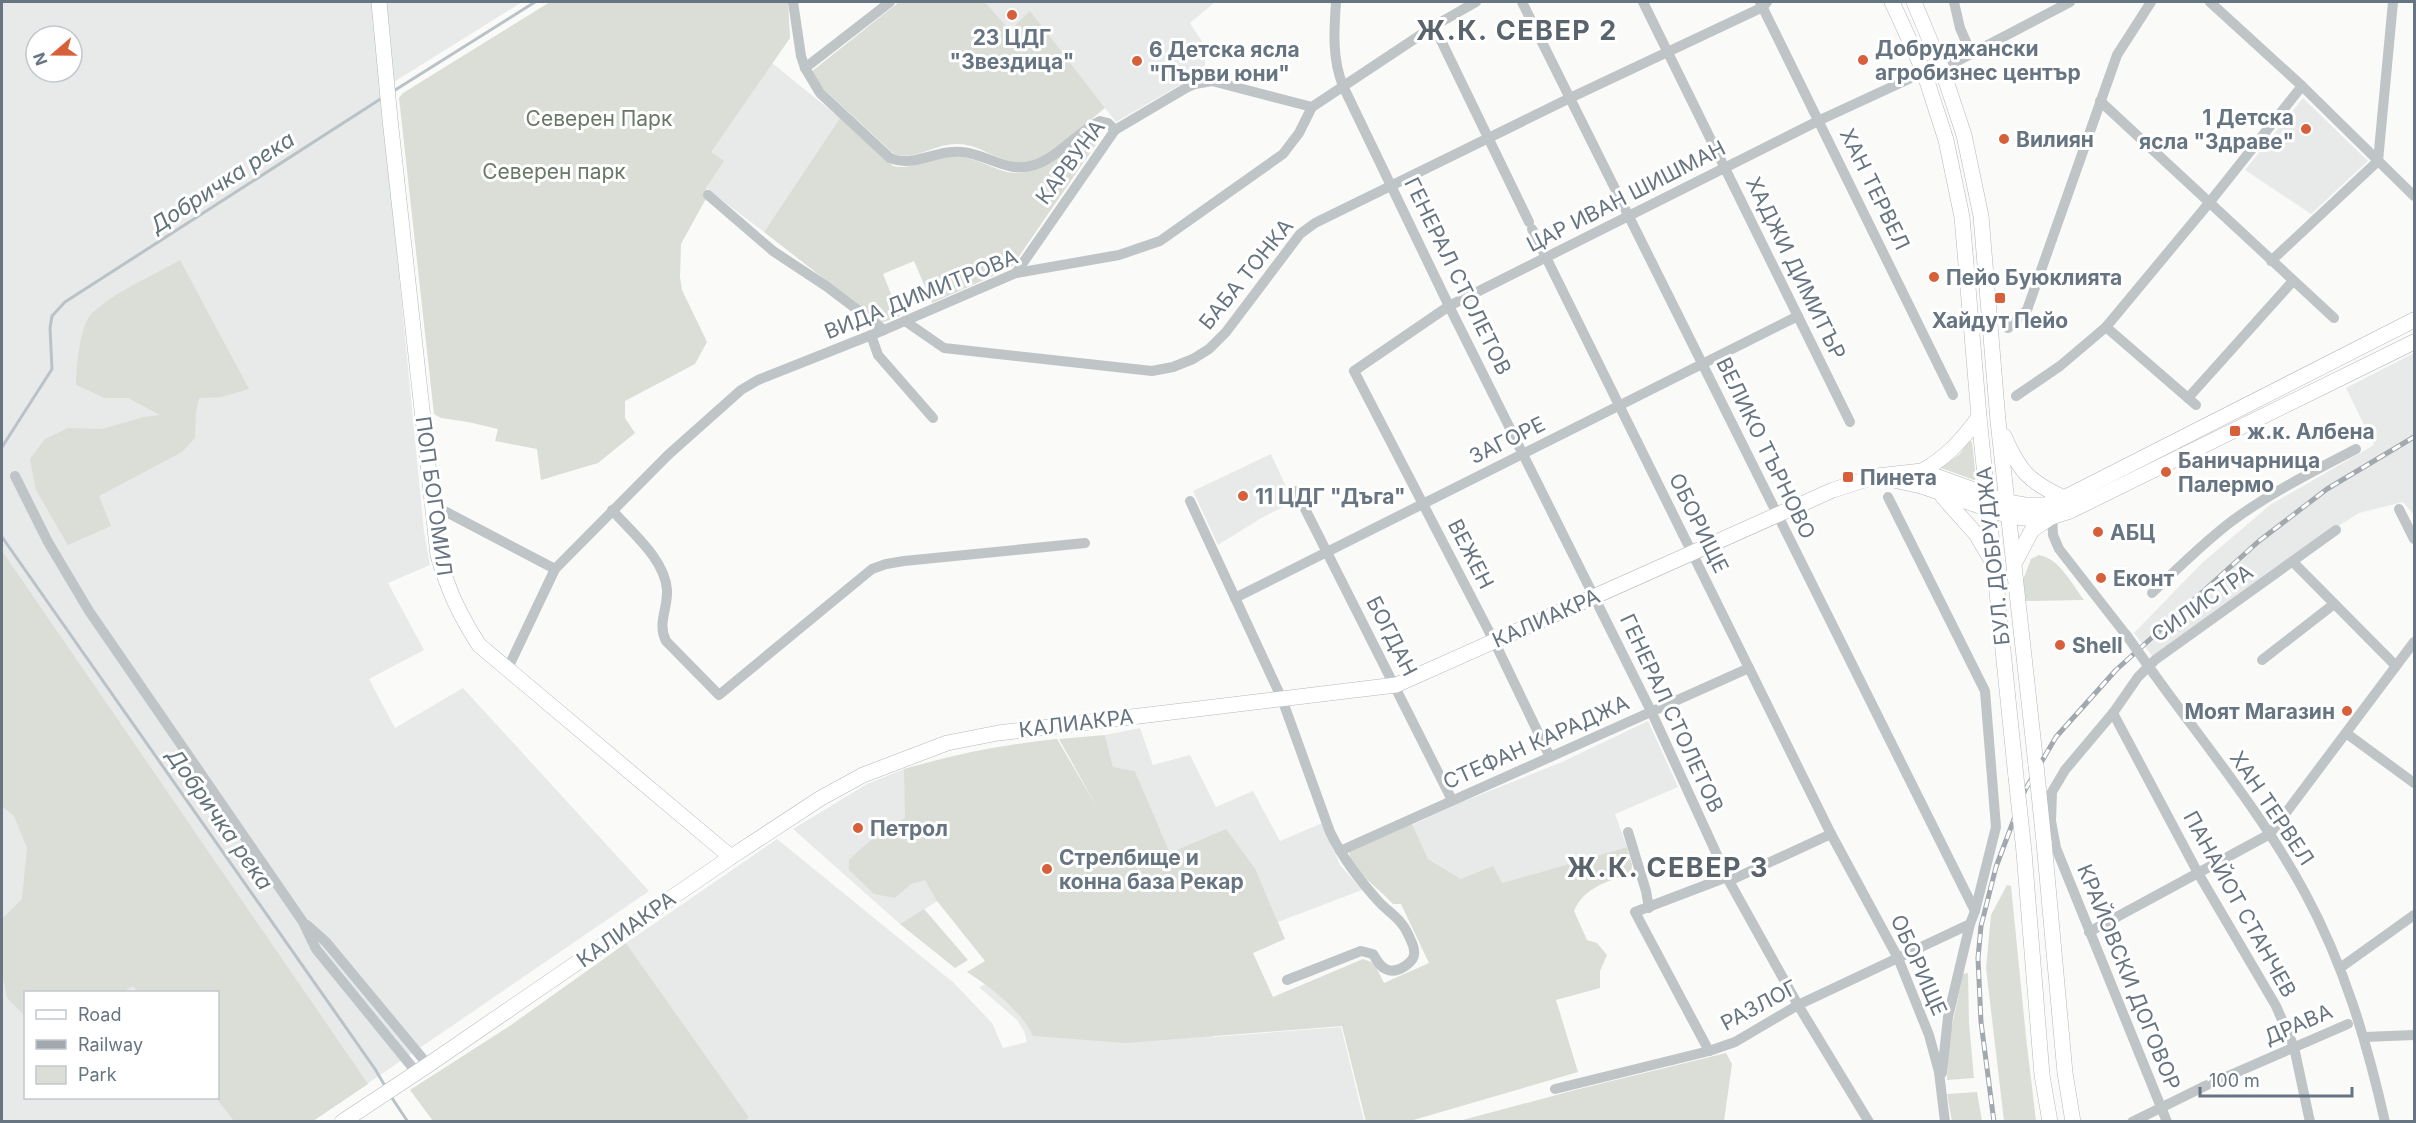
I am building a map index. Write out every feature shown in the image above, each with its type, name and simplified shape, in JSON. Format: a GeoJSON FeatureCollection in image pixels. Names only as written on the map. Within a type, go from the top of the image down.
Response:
{"type":"FeatureCollection","features":[{"type":"Feature","properties":{"kind":"main road","name":"ПОП БОГОМИЛ"},"geometry":{"type":"LineString","coordinates":[[379,2],[438,555],[447,586],[460,615],[480,645],[731,856]]}},
{"type":"Feature","properties":{"kind":"main road","name":"БУЛ. ДОБРУДЖА"},"geometry":{"type":"LineString","coordinates":[[1892,2],[1924,72],[1946,140],[1962,217],[1979,417],[2024,852],[2042,1075],[2050,1122]]}},
{"type":"Feature","properties":{"kind":"main road","name":"БУЛ. ДОБРУДЖА"},"geometry":{"type":"LineString","coordinates":[[1914,2],[1942,69],[1964,135],[1981,216],[1998,422],[2036,765],[2050,845],[2064,1062],[2073,1122]]}},
{"type":"Feature","properties":{"kind":"main road"},"geometry":{"type":"LineString","coordinates":[[2008,509],[2025,505],[2044,505],[2064,498],[2415,320]]}},
{"type":"Feature","properties":{"kind":"main road"},"geometry":{"type":"LineString","coordinates":[[1877,476],[1988,503],[2008,509],[2024,519],[2051,517],[2070,511],[2415,342]]}},
{"type":"Feature","properties":{"kind":"main road"},"geometry":{"type":"LineString","coordinates":[[1922,471],[1939,462],[1954,449],[1979,417]]}},
{"type":"Feature","properties":{"kind":"main road"},"geometry":{"type":"LineString","coordinates":[[1998,422],[2024,474],[2040,487],[2064,498]]}},
{"type":"Feature","properties":{"kind":"main road","name":"КАЛИАКРА"},"geometry":{"type":"LineString","coordinates":[[342,1122],[731,856],[821,798],[863,775],[946,743],[1080,722],[1396,686],[1778,514],[1833,490],[1877,476],[1922,471],[1988,503]]}},
{"type":"Feature","properties":{"kind":"main road"},"geometry":{"type":"LineString","coordinates":[[1936,491],[1976,534],[1995,566]]}},
{"type":"Feature","properties":{"kind":"main road"},"geometry":{"type":"LineString","coordinates":[[2014,565],[2032,530],[2051,517]]}},
{"type":"Feature","properties":{"kind":"main road"},"geometry":{"type":"LineString","coordinates":[[2006,676],[2026,675]]}},
{"type":"Feature","properties":{"kind":"street"},"geometry":{"type":"LineString","coordinates":[[793,2],[805,68],[820,93],[890,158],[900,162],[908,162],[941,152],[964,152],[1007,166],[1022,168],[1044,161],[1100,121],[1108,123],[1115,130]]}},
{"type":"Feature","properties":{"kind":"street"},"geometry":{"type":"LineString","coordinates":[[805,68],[890,2]]}},
{"type":"Feature","properties":{"kind":"street","name":"ГЕНЕРАЛ СТОЛЕТОВ"},"geometry":{"type":"LineString","coordinates":[[1336,2],[1335,51],[1338,73],[1343,86],[1449,306],[1652,712],[1728,879],[1798,1005],[1869,1122]]}},
{"type":"Feature","properties":{"kind":"street"},"geometry":{"type":"LineString","coordinates":[[1312,107],[1434,26],[1476,2]]}},
{"type":"Feature","properties":{"kind":"street","name":"ВЕЛИКО ТЪРНОВО"},"geometry":{"type":"LineString","coordinates":[[1522,2],[1975,911]]}},
{"type":"Feature","properties":{"kind":"street","name":"ХАДЖИ ДИМИТЪР"},"geometry":{"type":"LineString","coordinates":[[1643,2],[1850,422]]}},
{"type":"Feature","properties":{"kind":"street"},"geometry":{"type":"LineString","coordinates":[[1954,2],[1960,28],[1971,54]]}},
{"type":"Feature","properties":{"kind":"street"},"geometry":{"type":"LineString","coordinates":[[1942,69],[2070,2]]}},
{"type":"Feature","properties":{"kind":"street"},"geometry":{"type":"LineString","coordinates":[[2008,328],[2027,310],[2117,55],[2151,2]]}},
{"type":"Feature","properties":{"kind":"street"},"geometry":{"type":"LineString","coordinates":[[2210,2],[2302,86],[2415,196]]}},
{"type":"Feature","properties":{"kind":"street"},"geometry":{"type":"LineString","coordinates":[[2271,261],[2378,161],[2393,2]]}},
{"type":"Feature","properties":{"kind":"street","name":"БАБА ТОНКА"},"geometry":{"type":"LineString","coordinates":[[905,321],[944,348],[1152,371],[1173,367],[1209,349],[1226,332],[1300,234],[1315,223],[1668,52],[1763,3]]}},
{"type":"Feature","properties":{"kind":"street","name":"ХАН ТЕРВЕЛ"},"geometry":{"type":"LineString","coordinates":[[1763,3],[1953,395]]}},
{"type":"Feature","properties":{"kind":"street","name":"ОБОРИЩЕ"},"geometry":{"type":"LineString","coordinates":[[1434,26],[1546,259],[1831,834],[1898,958],[1929,1035],[1945,1122]]}},
{"type":"Feature","properties":{"kind":"street","name":"ЦАР ИВАН ШИШМАН"},"geometry":{"type":"LineString","coordinates":[[1354,371],[1449,306],[1546,259],[1724,167],[1924,72]]}},
{"type":"Feature","properties":{"kind":"street","name":"КАРВУНА"},"geometry":{"type":"LineString","coordinates":[[1016,273],[1115,130],[1186,88],[1207,81],[1229,84],[1312,107]]}},
{"type":"Feature","properties":{"kind":"street"},"geometry":{"type":"LineString","coordinates":[[2016,396],[2060,366],[2106,327],[2302,86]]}},
{"type":"Feature","properties":{"kind":"street"},"geometry":{"type":"LineString","coordinates":[[2100,101],[2334,318]]}},
{"type":"Feature","properties":{"kind":"street","name":"ВИДА ДИМИТРОВА"},"geometry":{"type":"LineString","coordinates":[[507,670],[555,569],[668,455],[741,390],[759,380],[871,336],[1016,273],[1119,255],[1160,242],[1283,154],[1299,134],[1312,107]]}},
{"type":"Feature","properties":{"kind":"street"},"geometry":{"type":"LineString","coordinates":[[708,195],[773,251],[826,286],[884,330]]}},
{"type":"Feature","properties":{"kind":"street"},"geometry":{"type":"LineString","coordinates":[[2106,327],[2192,401],[2293,280]]}},
{"type":"Feature","properties":{"kind":"street","name":"ЗАГОРЕ"},"geometry":{"type":"LineString","coordinates":[[1234,598],[1798,316]]}},
{"type":"Feature","properties":{"kind":"street"},"geometry":{"type":"LineString","coordinates":[[871,336],[878,355],[933,418]]}},
{"type":"Feature","properties":{"kind":"street","name":"ВЕЖЕН"},"geometry":{"type":"LineString","coordinates":[[1354,371],[1494,641],[1550,757]]}},
{"type":"Feature","properties":{"kind":"street"},"geometry":{"type":"LineString","coordinates":[[2152,593],[2199,548],[2232,521],[2290,484],[2356,449]]}},
{"type":"Feature","properties":{"kind":"street"},"geometry":{"type":"LineString","coordinates":[[15,476],[48,542],[89,611],[303,922],[326,942],[422,1069]]}},
{"type":"Feature","properties":{"kind":"street","name":"БОГДАН"},"geometry":{"type":"LineString","coordinates":[[1296,491],[1452,800]]}},
{"type":"Feature","properties":{"kind":"street"},"geometry":{"type":"LineString","coordinates":[[1888,497],[1985,691],[1996,827],[1970,924],[1943,1046],[1941,1091]]}},
{"type":"Feature","properties":{"kind":"street"},"geometry":{"type":"LineString","coordinates":[[2051,517],[2064,498]]}},
{"type":"Feature","properties":{"kind":"street"},"geometry":{"type":"LineString","coordinates":[[1190,501],[1282,699],[1330,832],[1358,878],[1406,930],[1414,950],[1414,958],[1409,964],[1394,970],[1387,970],[1380,965],[1373,954],[1361,951],[1287,980]]}},
{"type":"Feature","properties":{"kind":"street"},"geometry":{"type":"LineString","coordinates":[[433,505],[555,569]]}},
{"type":"Feature","properties":{"kind":"street"},"geometry":{"type":"LineString","coordinates":[[2399,509],[2415,538]]}},
{"type":"Feature","properties":{"kind":"street"},"geometry":{"type":"LineString","coordinates":[[612,510],[646,549],[665,578],[667,598],[661,632],[666,641],[719,696],[872,569],[904,561],[1085,543]]}},
{"type":"Feature","properties":{"kind":"street","name":"ХАН ТЕРВЕЛ"},"geometry":{"type":"LineString","coordinates":[[2051,517],[2053,535],[2059,549],[2127,636],[2270,834],[2305,894],[2340,968],[2365,1037],[2385,1122]]}},
{"type":"Feature","properties":{"kind":"street","name":"СИЛИСТРА"},"geometry":{"type":"LineString","coordinates":[[2050,845],[2052,792],[2084,746],[2113,713],[2138,677],[2155,660],[2336,530]]}},
{"type":"Feature","properties":{"kind":"street"},"geometry":{"type":"LineString","coordinates":[[2294,562],[2396,666]]}},
{"type":"Feature","properties":{"kind":"street"},"geometry":{"type":"LineString","coordinates":[[2262,660],[2334,604]]}},
{"type":"Feature","properties":{"kind":"street"},"geometry":{"type":"LineString","coordinates":[[2089,932],[2270,834],[2415,642]]}},
{"type":"Feature","properties":{"kind":"street","name":"СТЕФАН КАРАДЖА"},"geometry":{"type":"LineString","coordinates":[[1340,851],[1749,668]]}},
{"type":"Feature","properties":{"kind":"street","name":"ПАНАЙОТ СТАНЧЕВ"},"geometry":{"type":"LineString","coordinates":[[2113,713],[2198,873],[2276,1006],[2294,1047],[2310,1122]]}},
{"type":"Feature","properties":{"kind":"street"},"geometry":{"type":"LineString","coordinates":[[2346,733],[2415,783]]}},
{"type":"Feature","properties":{"kind":"street"},"geometry":{"type":"LineString","coordinates":[[1628,832],[1649,908]]}},
{"type":"Feature","properties":{"kind":"street"},"geometry":{"type":"LineString","coordinates":[[1709,1051],[1635,912],[1728,879],[1831,834]]}},
{"type":"Feature","properties":{"kind":"street","name":"КРАЙОВСКИ ДОГОВОР"},"geometry":{"type":"LineString","coordinates":[[2050,845],[2089,932],[2167,1122]]}},
{"type":"Feature","properties":{"kind":"street"},"geometry":{"type":"LineString","coordinates":[[2340,968],[2415,915]]}},
{"type":"Feature","properties":{"kind":"street","name":"РАЗЛОГ"},"geometry":{"type":"LineString","coordinates":[[1555,1089],[1709,1051],[1735,1042],[1798,1005],[1970,924]]}},
{"type":"Feature","properties":{"kind":"street","name":"ДРАВА"},"geometry":{"type":"LineString","coordinates":[[2132,1122],[2205,1086],[2348,1024]]}},
{"type":"Feature","properties":{"kind":"street"},"geometry":{"type":"LineString","coordinates":[[2365,1037],[2415,1035]]}},
{"type":"Feature","properties":{"kind":"shaded area"},"geometry":{"type":"Polygon","coordinates":[[[2,2],[522,2],[381,90],[424,532],[430,565],[388,583],[424,650],[369,679],[395,728],[463,688],[649,891],[313,1121],[2,1122],[2,2]]]}},
{"type":"Feature","properties":{"kind":"shaded area","name":"6 Детска ясла \"Първи юни\""},"geometry":{"type":"Polygon","coordinates":[[[985,2],[1215,2],[1190,23],[1205,46],[1205,76],[1185,82],[1116,122],[1030,12],[1010,30],[985,2]]]}},
{"type":"Feature","properties":{"kind":"shaded area"},"geometry":{"type":"Polygon","coordinates":[[[772,63],[840,118],[764,232],[706,188],[723,161],[710,152],[772,63]]]}},
{"type":"Feature","properties":{"kind":"shaded area","name":"1 Детска ясла \"Здраве\""},"geometry":{"type":"Polygon","coordinates":[[[2303,98],[2368,161],[2311,214],[2245,170],[2303,98]]]}},
{"type":"Feature","properties":{"kind":"shaded area"},"geometry":{"type":"Polygon","coordinates":[[[2414,353],[2414,515],[2403,502],[2359,513],[2313,542],[2153,657],[2134,633],[2202,563],[2270,505],[2374,445],[2346,388],[2414,353]]]}},
{"type":"Feature","properties":{"kind":"shaded area","name":"11 ЦДГ \"Дъга\""},"geometry":{"type":"Polygon","coordinates":[[[1271,454],[1293,502],[1263,517],[1218,545],[1193,491],[1271,454]]]}},
{"type":"Feature","properties":{"kind":"shaded area"},"geometry":{"type":"Polygon","coordinates":[[[1648,721],[1678,787],[1615,814],[1627,847],[1502,883],[1461,879],[1428,859],[1412,825],[1462,802],[1562,762],[1648,721]]]}},
{"type":"Feature","properties":{"kind":"shaded area"},"geometry":{"type":"Polygon","coordinates":[[[1140,728],[1153,765],[1190,755],[1216,807],[1253,791],[1280,841],[1322,823],[1340,865],[1362,890],[1278,922],[1256,870],[1170,853],[1135,771],[1113,767],[1105,735],[1140,728]]]}},
{"type":"Feature","properties":{"kind":"shaded area"},"geometry":{"type":"Polygon","coordinates":[[[1057,739],[1155,909],[1213,1037],[1341,1027],[1364,1121],[744,1121],[749,1117],[626,943],[777,839],[954,983],[992,1023],[1003,1048],[1027,1042],[1024,1031],[1017,1020],[979,987],[1136,923],[1043,837],[900,924],[793,829],[867,784],[904,769],[986,749],[1057,739]]]}},
{"type":"Feature","properties":{"kind":"green space","name":"Северен Парк"},"geometry":{"type":"Polygon","coordinates":[[[550,2],[788,2],[790,38],[711,152],[724,161],[706,188],[708,195],[681,244],[682,290],[707,342],[695,364],[625,401],[625,418],[635,433],[598,463],[541,480],[537,449],[495,441],[498,429],[441,418],[434,414],[399,98],[403,93],[550,2]]]}},
{"type":"Feature","properties":{"kind":"green space"},"geometry":{"type":"Polygon","coordinates":[[[899,2],[985,2],[1010,30],[1030,11],[1105,108],[1055,149],[1034,162],[1026,164],[1009,161],[963,144],[948,145],[917,154],[902,156],[894,154],[817,83],[811,72],[899,2]]]}},
{"type":"Feature","properties":{"kind":"green space"},"geometry":{"type":"Polygon","coordinates":[[[840,118],[893,166],[900,167],[940,157],[954,156],[1013,173],[1026,172],[1039,168],[1062,154],[1094,128],[1101,137],[1011,268],[932,303],[914,261],[883,274],[900,316],[881,323],[764,232],[840,118]]]}},
{"type":"Feature","properties":{"kind":"green space"},"geometry":{"type":"Polygon","coordinates":[[[180,260],[249,389],[221,397],[199,398],[195,438],[182,452],[99,496],[111,526],[68,545],[36,490],[30,459],[45,439],[68,428],[102,429],[144,417],[160,415],[128,398],[105,398],[76,385],[78,360],[86,323],[96,309],[118,294],[180,260]]]}},
{"type":"Feature","properties":{"kind":"green space"},"geometry":{"type":"Polygon","coordinates":[[[1969,441],[1972,442],[1976,479],[1974,480],[1941,468],[1960,454],[1969,441]]]}},
{"type":"Feature","properties":{"kind":"green space"},"geometry":{"type":"Polygon","coordinates":[[[2,551],[368,1084],[313,1121],[234,1121],[217,1099],[219,1099],[219,991],[137,991],[133,986],[125,991],[24,991],[24,1015],[7,998],[2,971],[2,919],[22,899],[27,848],[14,816],[2,806],[2,551]]]}},
{"type":"Feature","properties":{"kind":"green space"},"geometry":{"type":"Polygon","coordinates":[[[2039,555],[2053,561],[2059,567],[2084,600],[2025,601],[2023,580],[2031,559],[2039,555]]]}},
{"type":"Feature","properties":{"kind":"green space"},"geometry":{"type":"Polygon","coordinates":[[[1105,735],[1113,767],[1135,771],[1170,853],[1226,829],[1256,870],[1285,939],[1253,953],[1273,997],[1363,959],[1374,963],[1384,983],[1429,963],[1401,904],[1393,904],[1367,879],[1355,866],[1349,852],[1412,824],[1428,859],[1461,879],[1493,866],[1502,883],[1627,847],[1632,865],[1631,873],[1598,886],[1584,896],[1574,911],[1587,940],[1597,943],[1607,955],[1600,971],[1600,988],[1556,1000],[1578,1072],[1410,1121],[1366,1122],[1342,1026],[1126,1043],[1033,1036],[1014,1009],[967,972],[985,961],[937,901],[925,880],[911,884],[895,898],[874,894],[849,870],[849,860],[855,854],[905,818],[904,769],[980,751],[1057,739],[1097,807],[1059,739],[1105,735]]]}},
{"type":"Feature","properties":{"kind":"green space"},"geometry":{"type":"Polygon","coordinates":[[[2007,885],[2011,886],[2036,1121],[2004,1121],[1986,968],[1991,915],[2007,885]]]}},
{"type":"Feature","properties":{"kind":"green space"},"geometry":{"type":"Polygon","coordinates":[[[924,909],[968,960],[955,968],[900,924],[924,909]]]}},
{"type":"Feature","properties":{"kind":"green space"},"geometry":{"type":"Polygon","coordinates":[[[626,943],[749,1117],[744,1122],[433,1121],[410,1090],[511,1025],[626,943]]]}},
{"type":"Feature","properties":{"kind":"green space"},"geometry":{"type":"Polygon","coordinates":[[[1968,973],[1969,1023],[1974,1078],[1947,1080],[1949,1040],[1963,974],[1968,973]]]}},
{"type":"Feature","properties":{"kind":"green space"},"geometry":{"type":"Polygon","coordinates":[[[1726,1053],[1732,1064],[1724,1121],[1459,1121],[1575,1090],[1726,1053]]]}},
{"type":"Feature","properties":{"kind":"green space"},"geometry":{"type":"Polygon","coordinates":[[[1977,1092],[1982,1121],[1952,1121],[1947,1094],[1977,1092]]]}},
{"type":"Feature","properties":{"kind":"waterway","name":"Добричка река"},"geometry":{"type":"LineString","coordinates":[[392,92],[535,2]]}},
{"type":"Feature","properties":{"kind":"waterway","name":"Добричка река"},"geometry":{"type":"LineString","coordinates":[[2,447],[52,369],[50,328],[52,316],[65,302],[382,98]]}},
{"type":"Feature","properties":{"kind":"waterway","name":"Добричка река"},"geometry":{"type":"LineString","coordinates":[[2,537],[385,1086]]}},
{"type":"Feature","properties":{"kind":"waterway","name":"Добричка река"},"geometry":{"type":"LineString","coordinates":[[390,1095],[408,1122]]}},
{"type":"Feature","properties":{"kind":"railway"},"geometry":{"type":"LineString","coordinates":[[1994,1122],[1981,1022],[1978,958],[1981,926],[1996,867],[2025,790],[2056,737],[2116,670],[2259,541],[2327,489],[2414,437]]}},
{"type":"Feature","properties":{"kind":"place","name":"23 ЦДГ \"Звездица\""},"geometry":{"type":"Point","coordinates":[1012,15]}},
{"type":"Feature","properties":{"kind":"place","name":"Добруджански агробизнес център"},"geometry":{"type":"Point","coordinates":[1863,60]}},
{"type":"Feature","properties":{"kind":"place","name":"6 Детска ясла \"Първи юни\""},"geometry":{"type":"Point","coordinates":[1137,61]}},
{"type":"Feature","properties":{"kind":"place","name":"1 Детска ясла \"Здраве\""},"geometry":{"type":"Point","coordinates":[2306,129]}},
{"type":"Feature","properties":{"kind":"place","name":"Вилиян"},"geometry":{"type":"Point","coordinates":[2004,139]}},
{"type":"Feature","properties":{"kind":"place","name":"Пейо Буюклията"},"geometry":{"type":"Point","coordinates":[1934,277]}},
{"type":"Feature","properties":{"kind":"place","name":"Хайдут Пейо"},"geometry":{"type":"Point","coordinates":[2000,298]}},
{"type":"Feature","properties":{"kind":"place","name":"ж.к. Албена"},"geometry":{"type":"Point","coordinates":[2235,431]}},
{"type":"Feature","properties":{"kind":"place","name":"Баничарница Палермо"},"geometry":{"type":"Point","coordinates":[2166,472]}},
{"type":"Feature","properties":{"kind":"place","name":"Пинета"},"geometry":{"type":"Point","coordinates":[1848,477]}},
{"type":"Feature","properties":{"kind":"place","name":"11 ЦДГ \"Дъга\""},"geometry":{"type":"Point","coordinates":[1243,496]}},
{"type":"Feature","properties":{"kind":"place","name":"АБЦ"},"geometry":{"type":"Point","coordinates":[2098,532]}},
{"type":"Feature","properties":{"kind":"place","name":"Еконт"},"geometry":{"type":"Point","coordinates":[2101,578]}},
{"type":"Feature","properties":{"kind":"place","name":"Shell"},"geometry":{"type":"Point","coordinates":[2060,645]}},
{"type":"Feature","properties":{"kind":"place","name":"Моят Магазин"},"geometry":{"type":"Point","coordinates":[2347,711]}},
{"type":"Feature","properties":{"kind":"place","name":"Петрол"},"geometry":{"type":"Point","coordinates":[858,828]}},
{"type":"Feature","properties":{"kind":"place","name":"Стрелбище и конна база Рекар"},"geometry":{"type":"Point","coordinates":[1047,869]}},
{"type":"Feature","properties":{"kind":"district","name":"Ж.К. СЕВЕР 2"},"geometry":{"type":"Point","coordinates":[1517,30]}},
{"type":"Feature","properties":{"kind":"district","name":"Ж.К. СЕВЕР 3"},"geometry":{"type":"Point","coordinates":[1668,867]}},
{"type":"Feature","properties":{"kind":"park label","name":"Северен парк"},"geometry":{"type":"Point","coordinates":[554,171]}}]}
